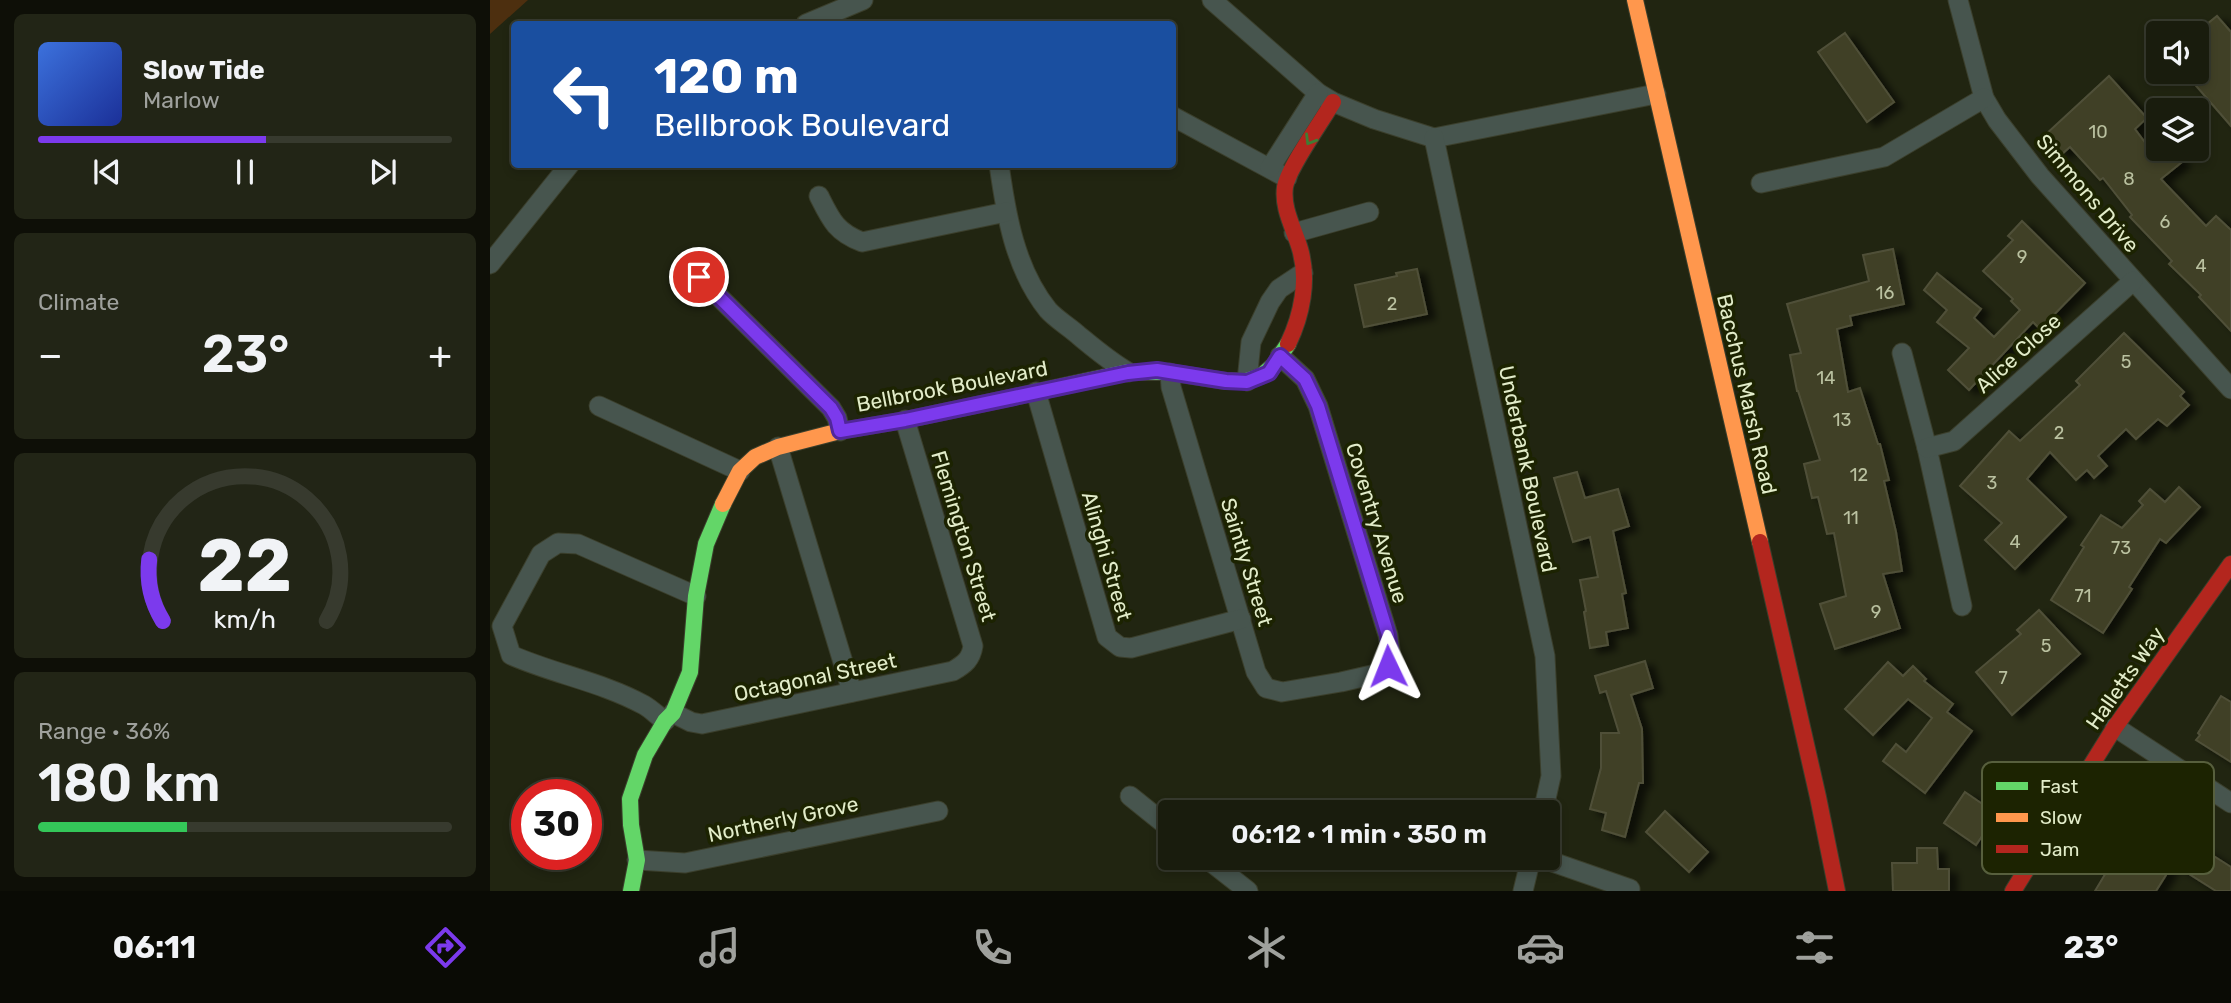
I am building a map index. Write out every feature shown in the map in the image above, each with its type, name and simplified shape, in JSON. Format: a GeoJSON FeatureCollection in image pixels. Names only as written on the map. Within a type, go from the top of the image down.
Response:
{"type":"FeatureCollection","features":[{"type":"Feature","properties":{"kind":"street"},"geometry":{"type":"LineString","coordinates":[[813,21],[863,0]]}},
{"type":"Feature","properties":{"kind":"street"},"geometry":{"type":"LineString","coordinates":[[1212,0],[1325,97],[1374,119],[1434,138],[1656,94]]}},
{"type":"Feature","properties":{"kind":"street","name":"Bacchus Marsh Road"},"geometry":{"type":"LineString","coordinates":[[1635,0],[1818,797],[1837,891]]}},
{"type":"Feature","properties":{"kind":"street","name":"Simmons Drive"},"geometry":{"type":"LineString","coordinates":[[1958,0],[1984,98],[1997,120],[2040,176],[2231,388]]}},
{"type":"Feature","properties":{"kind":"street"},"geometry":{"type":"LineString","coordinates":[[1303,273],[1279,289],[1270,302],[1251,342],[1247,382],[1269,373],[1287,347],[1302,305],[1303,273],[1303,261],[1286,211],[1279,173],[1325,97]]}},
{"type":"Feature","properties":{"kind":"street"},"geometry":{"type":"LineString","coordinates":[[1761,183],[1884,157],[1984,98]]}},
{"type":"Feature","properties":{"kind":"street"},"geometry":{"type":"LineString","coordinates":[[1176,118],[1279,173]]}},
{"type":"Feature","properties":{"kind":"street","name":"Underbank Boulevard"},"geometry":{"type":"LineString","coordinates":[[1434,138],[1545,656],[1551,776],[1546,800]]}},
{"type":"Feature","properties":{"kind":"street"},"geometry":{"type":"LineString","coordinates":[[490,264],[566,168]]}},
{"type":"Feature","properties":{"kind":"street"},"geometry":{"type":"LineString","coordinates":[[1000,168],[1006,212],[1019,257],[1049,311],[1108,360],[1128,373]]}},
{"type":"Feature","properties":{"kind":"street"},"geometry":{"type":"LineString","coordinates":[[819,197],[832,223],[847,236],[862,242],[1006,212]]}},
{"type":"Feature","properties":{"kind":"street"},"geometry":{"type":"LineString","coordinates":[[1294,233],[1369,212]]}},
{"type":"Feature","properties":{"kind":"street"},"geometry":{"type":"LineString","coordinates":[[699,277],[831,408],[840,431]]}},
{"type":"Feature","properties":{"kind":"street","name":"Alice Close"},"geometry":{"type":"LineString","coordinates":[[1927,448],[1954,441],[2133,281]]}},
{"type":"Feature","properties":{"kind":"street"},"geometry":{"type":"LineString","coordinates":[[1902,353],[1927,448],[1962,606]]}},
{"type":"Feature","properties":{"kind":"street","name":"Coventry Avenue"},"geometry":{"type":"LineString","coordinates":[[1280,356],[1305,379],[1318,406],[1388,635],[1391,656],[1388,666],[1376,674],[1341,682]]}},
{"type":"Feature","properties":{"kind":"street","name":"Bellbrook Boulevard"},"geometry":{"type":"LineString","coordinates":[[631,891],[637,860],[630,799],[637,774],[645,755],[684,690],[690,672],[696,596],[706,544],[740,471],[755,457],[779,447],[840,431],[1128,373],[1157,370],[1247,382]]}},
{"type":"Feature","properties":{"kind":"street","name":"Saintly Street"},"geometry":{"type":"LineString","coordinates":[[1170,373],[1171,387],[1256,672],[1266,688],[1282,692],[1341,682]]}},
{"type":"Feature","properties":{"kind":"street","name":"Alinghi Street"},"geometry":{"type":"LineString","coordinates":[[1036,392],[1107,638],[1120,647],[1131,648],[1241,619]]}},
{"type":"Feature","properties":{"kind":"street"},"geometry":{"type":"LineString","coordinates":[[599,405],[740,471]]}},
{"type":"Feature","properties":{"kind":"street","name":"Flemington Street"},"geometry":{"type":"LineString","coordinates":[[905,420],[974,646],[966,664]]}},
{"type":"Feature","properties":{"kind":"street"},"geometry":{"type":"LineString","coordinates":[[779,447],[852,692]]}},
{"type":"Feature","properties":{"kind":"street","name":"Octagonal Street"},"geometry":{"type":"LineString","coordinates":[[696,596],[578,544],[558,544],[541,554],[502,626],[511,655],[588,681],[669,717],[702,724],[953,671],[966,664]]}},
{"type":"Feature","properties":{"kind":"street","name":"Halletts Way"},"geometry":{"type":"LineString","coordinates":[[2093,762],[2115,727],[2231,564]]}},
{"type":"Feature","properties":{"kind":"street"},"geometry":{"type":"LineString","coordinates":[[2115,727],[2168,762]]}},
{"type":"Feature","properties":{"kind":"street"},"geometry":{"type":"LineString","coordinates":[[2214,792],[2231,803]]}},
{"type":"Feature","properties":{"kind":"street"},"geometry":{"type":"LineString","coordinates":[[1130,796],[1158,819]]}},
{"type":"Feature","properties":{"kind":"street","name":"Bacchus Marsh Road"},"geometry":{"type":"LineString","coordinates":[[1818,797],[1849,891]]}},
{"type":"Feature","properties":{"kind":"street","name":"Northerly Grove"},"geometry":{"type":"LineString","coordinates":[[637,860],[685,863],[938,811]]}},
{"type":"Feature","properties":{"kind":"street"},"geometry":{"type":"LineString","coordinates":[[1560,865],[1630,889]]}},
{"type":"Feature","properties":{"kind":"street"},"geometry":{"type":"LineString","coordinates":[[1221,870],[1248,891]]}},
{"type":"Feature","properties":{"kind":"street"},"geometry":{"type":"LineString","coordinates":[[1523,891],[1528,870]]}},
{"type":"Feature","properties":{"kind":"street","name":"Halletts Way"},"geometry":{"type":"LineString","coordinates":[[2013,891],[2024,874]]}},
{"type":"Feature","properties":{"kind":"shaded area"},"geometry":{"type":"Polygon","coordinates":[[[490,0],[528,0],[490,34],[490,0]]]}},
{"type":"Feature","properties":{"kind":"building"},"geometry":{"type":"Polygon","coordinates":[[[2217,16],[2231,32],[2231,126],[2194,84],[2209,84],[2209,22],[2217,16]]]}},
{"type":"Feature","properties":{"kind":"building"},"geometry":{"type":"Polygon","coordinates":[[[1845,33],[1894,102],[1867,122],[1818,52],[1845,33]]]}},
{"type":"Feature","properties":{"kind":"building"},"geometry":{"type":"Polygon","coordinates":[[[2109,76],[2146,117],[2135,129],[2146,144],[2146,161],[2181,161],[2161,179],[2206,226],[2216,216],[2231,230],[2231,331],[2199,297],[2201,295],[2169,264],[2172,261],[2130,217],[2132,215],[2103,178],[2100,180],[2070,147],[2062,154],[2045,135],[2109,76]]]}},
{"type":"Feature","properties":{"kind":"building"},"geometry":{"type":"Polygon","coordinates":[[[2022,221],[2085,283],[2040,329],[2033,322],[1969,390],[1948,370],[1969,348],[1937,322],[1947,310],[1924,290],[1937,273],[1981,309],[1974,318],[1994,337],[2020,310],[2011,301],[2013,299],[1983,271],[2013,240],[2008,236],[2022,221]]]}},
{"type":"Feature","properties":{"kind":"building"},"geometry":{"type":"Polygon","coordinates":[[[1893,249],[1904,304],[1850,316],[1852,325],[1837,329],[1848,392],[1860,388],[1880,444],[1889,480],[1884,481],[1902,571],[1883,574],[1900,628],[1835,649],[1820,604],[1846,596],[1834,533],[1827,534],[1818,497],[1812,498],[1804,464],[1820,460],[1797,391],[1790,355],[1801,353],[1787,304],[1869,281],[1863,255],[1893,249]]]}},
{"type":"Feature","properties":{"kind":"building"},"geometry":{"type":"Polygon","coordinates":[[[1417,269],[1427,314],[1364,327],[1355,285],[1417,269]]]}},
{"type":"Feature","properties":{"kind":"building"},"geometry":{"type":"Polygon","coordinates":[[[2124,333],[2184,392],[2180,396],[2189,405],[2167,426],[2158,419],[2136,439],[2126,429],[2098,456],[2107,466],[2094,478],[2087,470],[2076,480],[2050,452],[2027,479],[2066,517],[2015,569],[1985,540],[2002,523],[1960,486],[2009,431],[2020,441],[2080,385],[2076,381],[2124,333]]]}},
{"type":"Feature","properties":{"kind":"building"},"geometry":{"type":"Polygon","coordinates":[[[1577,472],[1585,498],[1618,489],[1629,526],[1613,531],[1626,593],[1622,594],[1628,628],[1606,632],[1608,645],[1590,648],[1580,580],[1598,577],[1590,537],[1573,542],[1554,478],[1577,472]]]}},
{"type":"Feature","properties":{"kind":"building"},"geometry":{"type":"Polygon","coordinates":[[[2179,487],[2200,507],[2166,543],[2160,539],[2103,633],[2051,600],[2101,515],[2122,528],[2143,505],[2139,501],[2150,489],[2165,502],[2179,487]]]}},
{"type":"Feature","properties":{"kind":"building"},"geometry":{"type":"Polygon","coordinates":[[[2039,610],[2080,654],[2012,715],[1976,672],[2021,634],[2017,630],[2039,610]]]}},
{"type":"Feature","properties":{"kind":"building"},"geometry":{"type":"Polygon","coordinates":[[[1645,661],[1653,688],[1631,695],[1642,729],[1643,783],[1639,783],[1625,837],[1602,830],[1606,813],[1590,809],[1601,768],[1601,733],[1619,733],[1606,691],[1600,693],[1595,676],[1645,661]]]}},
{"type":"Feature","properties":{"kind":"building"},"geometry":{"type":"Polygon","coordinates":[[[1888,662],[1903,676],[1913,666],[1926,679],[1924,681],[1953,704],[1947,712],[1972,731],[1925,793],[1883,761],[1896,744],[1906,752],[1932,718],[1908,699],[1873,735],[1845,709],[1888,662]]]}},
{"type":"Feature","properties":{"kind":"building"},"geometry":{"type":"Polygon","coordinates":[[[2221,696],[2231,702],[2231,762],[2196,740],[2221,696]]]}},
{"type":"Feature","properties":{"kind":"building"},"geometry":{"type":"Polygon","coordinates":[[[1965,792],[1982,804],[1982,836],[1976,845],[1944,823],[1965,792]]]}},
{"type":"Feature","properties":{"kind":"building"},"geometry":{"type":"Polygon","coordinates":[[[1665,811],[1708,852],[1689,872],[1646,832],[1665,811]]]}},
{"type":"Feature","properties":{"kind":"building"},"geometry":{"type":"Polygon","coordinates":[[[1917,848],[1937,848],[1938,869],[1949,869],[1949,891],[1893,891],[1892,863],[1917,863],[1917,848]]]}},
{"type":"Feature","properties":{"kind":"building"},"geometry":{"type":"Polygon","coordinates":[[[2214,856],[2231,867],[2231,891],[2216,891],[2189,874],[2214,874],[2214,856]]]}},
{"type":"Feature","properties":{"kind":"building"},"geometry":{"type":"Polygon","coordinates":[[[2105,874],[2167,874],[2156,891],[2095,891],[2105,874]]]}},
{"type":"Feature","properties":{"kind":"traffic: fast"},"geometry":{"type":"LineString","coordinates":[[1009,398],[1128,372],[1168,372],[1225,381],[1246,381],[1261,376],[1274,365],[1288,344]]}},
{"type":"Feature","properties":{"kind":"traffic: fast"},"geometry":{"type":"LineString","coordinates":[[631,891],[637,860],[630,799],[645,755],[665,721],[673,713],[690,672],[696,596],[706,544],[723,504]]}},
{"type":"Feature","properties":{"kind":"traffic: slow"},"geometry":{"type":"LineString","coordinates":[[1635,0],[1760,542]]}},
{"type":"Feature","properties":{"kind":"traffic: slow"},"geometry":{"type":"LineString","coordinates":[[723,504],[740,471],[755,457],[778,447],[840,431],[1009,398]]}},
{"type":"Feature","properties":{"kind":"traffic: jam"},"geometry":{"type":"LineString","coordinates":[[1288,344],[1303,297],[1304,273],[1300,249],[1287,211],[1285,187],[1299,157],[1333,102]]}},
{"type":"Feature","properties":{"kind":"traffic: jam"},"geometry":{"type":"LineString","coordinates":[[1760,542],[1837,891]]}},
{"type":"Feature","properties":{"kind":"traffic: jam"},"geometry":{"type":"LineString","coordinates":[[2093,762],[2115,727],[2231,564]]}},
{"type":"Feature","properties":{"kind":"traffic: jam"},"geometry":{"type":"LineString","coordinates":[[2013,891],[2024,874]]}},
{"type":"Feature","properties":{"kind":"route"},"geometry":{"type":"LineString","coordinates":[[699,277],[831,408],[840,431],[1128,373],[1157,370],[1247,382],[1269,373],[1280,356],[1305,379],[1318,406],[1388,635],[1391,656],[1388,666]]}}]}
